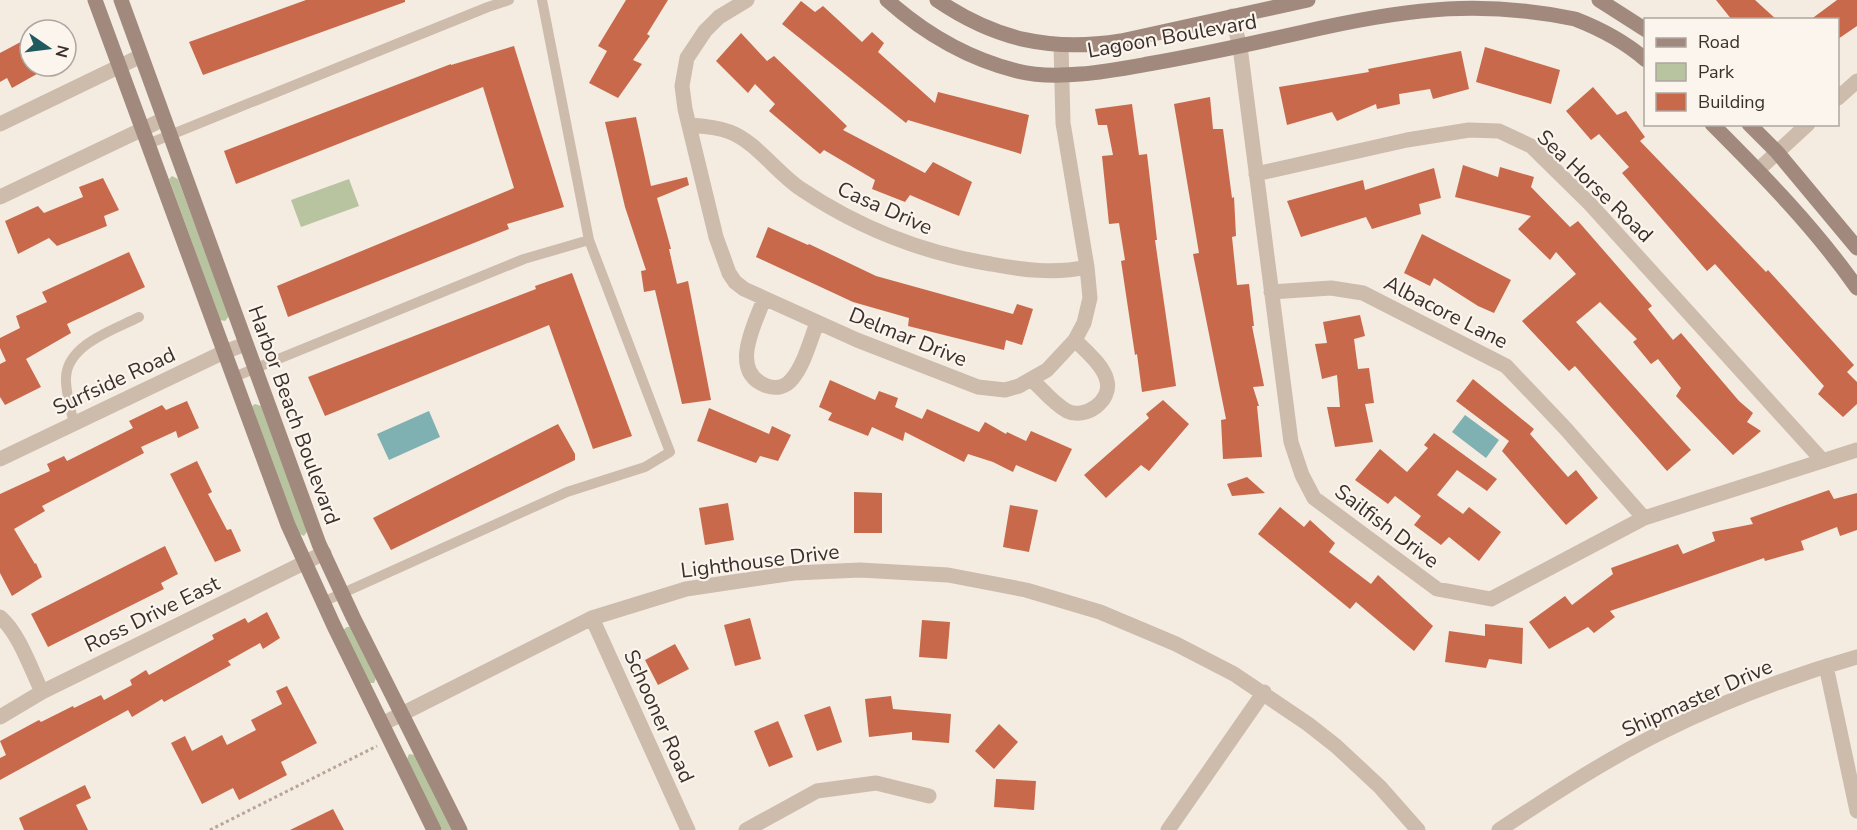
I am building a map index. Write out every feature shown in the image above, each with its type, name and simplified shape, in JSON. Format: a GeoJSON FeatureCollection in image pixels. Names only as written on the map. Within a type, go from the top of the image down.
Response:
{"type":"FeatureCollection","features":[{"type":"Feature","properties":{"kind":"street","name":"Harbor Beach Boulevard"},"geometry":{"type":"LineString","coordinates":[[95,0],[288,525],[304,563],[434,830]]}},
{"type":"Feature","properties":{"kind":"street","name":"Harbor Beach Boulevard"},"geometry":{"type":"LineString","coordinates":[[122,0],[324,554],[460,830]]}},
{"type":"Feature","properties":{"kind":"street","name":"Delmar Drive"},"geometry":{"type":"LineString","coordinates":[[747,0],[719,18],[705,31],[687,58],[682,86],[716,237],[724,262],[735,282],[744,289],[817,323],[978,387],[1005,390],[1032,380],[1058,360],[1075,340],[1088,310],[1090,298],[1087,267],[1063,123],[1061,45]]}},
{"type":"Feature","properties":{"kind":"street","name":"Lagoon Boulevard"},"geometry":{"type":"LineString","coordinates":[[887,0],[912,22],[966,53],[1018,72],[1062,75],[1120,69],[1240,47],[1440,3],[1499,1],[1561,14],[1592,26],[1613,35],[1644,58]]}},
{"type":"Feature","properties":{"kind":"street","name":"Lagoon Boulevard"},"geometry":{"type":"LineString","coordinates":[[937,0],[982,27],[1036,42],[1061,45],[1098,44],[1121,40],[1308,0]]}},
{"type":"Feature","properties":{"kind":"street"},"geometry":{"type":"LineString","coordinates":[[1599,0],[1644,29]]}},
{"type":"Feature","properties":{"kind":"street","name":"Sailfish Drive"},"geometry":{"type":"LineString","coordinates":[[1232,16],[1240,47],[1291,442],[1302,475],[1314,498],[1437,589],[1491,599],[1644,518],[1857,450]]}},
{"type":"Feature","properties":{"kind":"street"},"geometry":{"type":"LineString","coordinates":[[0,124],[141,56]]}},
{"type":"Feature","properties":{"kind":"street"},"geometry":{"type":"LineString","coordinates":[[1839,97],[1857,81]]}},
{"type":"Feature","properties":{"kind":"street"},"geometry":{"type":"LineString","coordinates":[[0,197],[164,119]]}},
{"type":"Feature","properties":{"kind":"street","name":"Casa Drive"},"geometry":{"type":"LineString","coordinates":[[690,124],[732,133],[781,174],[818,200],[875,230],[934,252],[1023,270],[1068,271],[1087,267]]}},
{"type":"Feature","properties":{"kind":"street"},"geometry":{"type":"LineString","coordinates":[[1714,126],[1810,226],[1857,288]]}},
{"type":"Feature","properties":{"kind":"street"},"geometry":{"type":"LineString","coordinates":[[1751,126],[1777,152],[1857,248]]}},
{"type":"Feature","properties":{"kind":"street"},"geometry":{"type":"LineString","coordinates":[[1758,170],[1806,126]]}},
{"type":"Feature","properties":{"kind":"street","name":"Sea Horse Road"},"geometry":{"type":"LineString","coordinates":[[1256,174],[1407,140],[1469,129],[1499,131],[1531,146],[1590,204],[1823,461]]}},
{"type":"Feature","properties":{"kind":"street","name":"Albacore Lane"},"geometry":{"type":"LineString","coordinates":[[1271,292],[1331,288],[1363,293],[1506,366],[1565,428],[1644,518]]}},
{"type":"Feature","properties":{"kind":"street"},"geometry":{"type":"LineString","coordinates":[[764,299],[748,343],[745,360],[752,375],[769,387],[779,387],[792,380],[817,323]]}},
{"type":"Feature","properties":{"kind":"street"},"geometry":{"type":"LineString","coordinates":[[1032,380],[1068,411],[1082,414],[1095,407],[1107,393],[1108,383],[1101,369],[1075,340]]}},
{"type":"Feature","properties":{"kind":"street","name":"Surfside Road"},"geometry":{"type":"LineString","coordinates":[[0,459],[224,352],[246,344]]}},
{"type":"Feature","properties":{"kind":"street","name":"Ross Drive East"},"geometry":{"type":"LineString","coordinates":[[0,717],[42,692],[324,554]]}},
{"type":"Feature","properties":{"kind":"street","name":"Lighthouse Drive"},"geometry":{"type":"LineString","coordinates":[[382,724],[592,618],[686,589],[794,573],[860,570],[948,575],[1026,590],[1100,612],[1176,644],[1234,674],[1264,692],[1308,724],[1358,765],[1418,830]]}},
{"type":"Feature","properties":{"kind":"street"},"geometry":{"type":"LineString","coordinates":[[0,616],[8,623],[15,635],[42,692]]}},
{"type":"Feature","properties":{"kind":"street","name":"Schooner Road"},"geometry":{"type":"LineString","coordinates":[[592,618],[688,830]]}},
{"type":"Feature","properties":{"kind":"street","name":"Shipmaster Drive"},"geometry":{"type":"LineString","coordinates":[[1499,830],[1615,758],[1664,731],[1826,666],[1857,657]]}},
{"type":"Feature","properties":{"kind":"street"},"geometry":{"type":"LineString","coordinates":[[1826,666],[1857,811]]}},
{"type":"Feature","properties":{"kind":"street"},"geometry":{"type":"LineString","coordinates":[[1168,830],[1264,692]]}},
{"type":"Feature","properties":{"kind":"street"},"geometry":{"type":"LineString","coordinates":[[746,830],[817,790],[876,783],[929,796]]}},
{"type":"Feature","properties":{"kind":"lane"},"geometry":{"type":"LineString","coordinates":[[148,144],[509,0]]}},
{"type":"Feature","properties":{"kind":"lane"},"geometry":{"type":"LineString","coordinates":[[323,602],[567,492],[645,467],[670,452],[589,240],[542,0]]}},
{"type":"Feature","properties":{"kind":"lane"},"geometry":{"type":"LineString","coordinates":[[234,377],[524,259],[589,240]]}},
{"type":"Feature","properties":{"kind":"lane"},"geometry":{"type":"LineString","coordinates":[[74,423],[66,378],[74,356],[87,345],[139,317]]}},
{"type":"Feature","properties":{"kind":"path"},"geometry":{"type":"LineString","coordinates":[[210,830],[390,740]]}},
{"type":"Feature","properties":{"kind":"green space"},"geometry":{"type":"Polygon","coordinates":[[[172,176],[178,179],[229,316],[225,321],[220,320],[169,179],[172,176]]]}},
{"type":"Feature","properties":{"kind":"green space"},"geometry":{"type":"Polygon","coordinates":[[[349,179],[359,206],[301,227],[291,200],[349,179]]]}},
{"type":"Feature","properties":{"kind":"green space"},"geometry":{"type":"Polygon","coordinates":[[[255,404],[261,406],[308,530],[304,536],[298,533],[252,406],[255,404]]]}},
{"type":"Feature","properties":{"kind":"green space"},"geometry":{"type":"Polygon","coordinates":[[[350,627],[376,678],[374,683],[370,683],[343,630],[350,627]]]}},
{"type":"Feature","properties":{"kind":"green space"},"geometry":{"type":"Polygon","coordinates":[[[409,754],[415,755],[453,830],[442,830],[410,767],[407,759],[409,754]]]}},
{"type":"Feature","properties":{"kind":"water"},"geometry":{"type":"Polygon","coordinates":[[[429,411],[440,437],[389,460],[377,434],[429,411]]]}},
{"type":"Feature","properties":{"kind":"water"},"geometry":{"type":"Polygon","coordinates":[[[1465,415],[1499,440],[1486,458],[1452,432],[1465,415]]]}},
{"type":"Feature","properties":{"kind":"building"},"geometry":{"type":"Polygon","coordinates":[[[306,0],[405,0],[405,2],[203,75],[189,42],[306,0]]]}},
{"type":"Feature","properties":{"kind":"building"},"geometry":{"type":"Polygon","coordinates":[[[626,0],[668,0],[647,34],[650,36],[633,60],[642,64],[618,98],[589,83],[607,51],[598,46],[626,0]]]}},
{"type":"Feature","properties":{"kind":"building"},"geometry":{"type":"Polygon","coordinates":[[[1716,0],[1755,0],[1775,18],[1730,18],[1716,0]]]}},
{"type":"Feature","properties":{"kind":"building"},"geometry":{"type":"Polygon","coordinates":[[[1837,0],[1857,0],[1857,26],[1839,38],[1839,18],[1813,18],[1837,0]]]}},
{"type":"Feature","properties":{"kind":"building"},"geometry":{"type":"Polygon","coordinates":[[[801,1],[815,12],[823,6],[862,42],[872,32],[884,43],[878,52],[935,103],[938,92],[1029,115],[1021,154],[908,120],[906,123],[782,24],[801,1]]]}},
{"type":"Feature","properties":{"kind":"building"},"geometry":{"type":"Polygon","coordinates":[[[741,33],[767,61],[774,56],[847,126],[843,130],[925,173],[933,162],[972,182],[959,216],[910,195],[905,202],[872,189],[875,180],[824,150],[820,154],[803,140],[769,111],[775,104],[755,84],[748,93],[716,61],[741,33]]]}},
{"type":"Feature","properties":{"kind":"building"},"geometry":{"type":"Polygon","coordinates":[[[18,43],[18,78],[30,78],[12,88],[7,78],[0,82],[0,53],[18,43]]]}},
{"type":"Feature","properties":{"kind":"building"},"geometry":{"type":"Polygon","coordinates":[[[514,46],[564,207],[507,224],[509,229],[288,317],[277,286],[514,188],[483,87],[236,184],[224,151],[451,64],[514,46]]]}},
{"type":"Feature","properties":{"kind":"building"},"geometry":{"type":"Polygon","coordinates":[[[1485,47],[1560,70],[1551,104],[1476,82],[1485,47]]]}},
{"type":"Feature","properties":{"kind":"building"},"geometry":{"type":"Polygon","coordinates":[[[1461,51],[1469,89],[1433,99],[1430,89],[1399,94],[1400,104],[1377,109],[1376,104],[1337,121],[1332,112],[1287,125],[1279,87],[1369,72],[1368,69],[1461,51]]]}},
{"type":"Feature","properties":{"kind":"building"},"geometry":{"type":"Polygon","coordinates":[[[1593,87],[1617,115],[1626,111],[1645,137],[1640,141],[1766,272],[1768,270],[1854,365],[1847,372],[1857,382],[1857,404],[1843,417],[1818,394],[1824,386],[1715,264],[1707,271],[1622,173],[1629,167],[1599,134],[1591,140],[1566,111],[1593,87]]]}},
{"type":"Feature","properties":{"kind":"building"},"geometry":{"type":"Polygon","coordinates":[[[1210,97],[1213,129],[1223,129],[1232,198],[1234,197],[1236,236],[1232,237],[1237,285],[1249,284],[1254,326],[1252,326],[1264,386],[1253,387],[1259,406],[1257,406],[1262,457],[1223,459],[1221,420],[1226,419],[1193,254],[1199,253],[1174,104],[1210,97]]]}},
{"type":"Feature","properties":{"kind":"building"},"geometry":{"type":"Polygon","coordinates":[[[1132,104],[1139,155],[1147,154],[1157,240],[1155,240],[1176,386],[1142,392],[1121,261],[1125,260],[1119,223],[1109,224],[1102,156],[1113,155],[1107,125],[1098,125],[1095,109],[1132,104]]]}},
{"type":"Feature","properties":{"kind":"building"},"geometry":{"type":"Polygon","coordinates":[[[636,117],[651,186],[687,177],[689,185],[657,198],[671,249],[669,249],[677,284],[688,281],[711,400],[682,404],[655,290],[644,292],[641,271],[646,270],[625,207],[605,122],[636,117]]]}},
{"type":"Feature","properties":{"kind":"building"},"geometry":{"type":"Polygon","coordinates":[[[1463,165],[1498,177],[1500,167],[1534,177],[1531,187],[1570,227],[1578,221],[1652,306],[1648,309],[1673,340],[1681,333],[1739,401],[1753,413],[1747,422],[1761,431],[1733,455],[1676,396],[1681,388],[1658,359],[1651,364],[1633,342],[1637,339],[1600,302],[1576,322],[1691,450],[1667,471],[1575,366],[1569,371],[1522,321],[1576,274],[1556,252],[1550,260],[1518,229],[1531,216],[1455,197],[1463,165]]]}},
{"type":"Feature","properties":{"kind":"building"},"geometry":{"type":"Polygon","coordinates":[[[1434,168],[1441,198],[1419,204],[1421,214],[1372,229],[1366,217],[1301,237],[1287,201],[1363,180],[1365,190],[1434,168]]]}},
{"type":"Feature","properties":{"kind":"building"},"geometry":{"type":"Polygon","coordinates":[[[103,178],[119,210],[104,216],[107,226],[57,246],[49,238],[18,254],[5,221],[38,206],[44,213],[83,197],[79,187],[103,178]]]}},
{"type":"Feature","properties":{"kind":"building"},"geometry":{"type":"Polygon","coordinates":[[[768,227],[876,276],[1013,314],[1017,304],[1033,309],[1022,345],[1006,340],[1004,350],[908,326],[909,318],[853,302],[756,257],[768,227]]]}},
{"type":"Feature","properties":{"kind":"building"},"geometry":{"type":"Polygon","coordinates":[[[1422,234],[1511,280],[1494,313],[1478,306],[1434,278],[1430,286],[1404,273],[1422,234]]]}},
{"type":"Feature","properties":{"kind":"building"},"geometry":{"type":"Polygon","coordinates":[[[129,252],[145,287],[67,324],[71,333],[26,359],[41,387],[5,405],[0,397],[0,364],[6,361],[0,348],[0,338],[20,328],[16,316],[47,302],[42,292],[129,252]]]}},
{"type":"Feature","properties":{"kind":"building"},"geometry":{"type":"Polygon","coordinates":[[[572,273],[632,436],[593,449],[549,325],[325,416],[308,377],[572,273]]]}},
{"type":"Feature","properties":{"kind":"building"},"geometry":{"type":"Polygon","coordinates":[[[1360,315],[1365,336],[1354,339],[1358,369],[1369,368],[1374,403],[1365,404],[1373,442],[1335,447],[1327,407],[1340,407],[1337,375],[1322,379],[1315,344],[1327,343],[1323,322],[1360,315]]]}},
{"type":"Feature","properties":{"kind":"building"},"geometry":{"type":"Polygon","coordinates":[[[1473,379],[1534,429],[1530,434],[1568,477],[1576,470],[1598,498],[1566,525],[1502,451],[1509,441],[1456,401],[1473,379]]]}},
{"type":"Feature","properties":{"kind":"building"},"geometry":{"type":"Polygon","coordinates":[[[830,380],[875,400],[879,391],[898,398],[895,407],[922,419],[927,409],[979,432],[985,422],[1006,434],[1007,432],[1026,441],[1031,431],[1072,449],[1056,482],[1016,465],[1013,472],[993,462],[968,454],[964,462],[905,432],[903,441],[872,427],[868,436],[828,420],[832,413],[819,407],[830,380]]]}},
{"type":"Feature","properties":{"kind":"building"},"geometry":{"type":"Polygon","coordinates":[[[1163,400],[1189,424],[1149,471],[1141,465],[1106,498],[1084,475],[1149,418],[1146,414],[1163,400]]]}},
{"type":"Feature","properties":{"kind":"building"},"geometry":{"type":"Polygon","coordinates":[[[187,401],[199,428],[178,438],[176,431],[141,447],[144,453],[42,506],[45,511],[14,529],[36,563],[42,577],[12,596],[0,573],[0,494],[50,471],[47,464],[64,456],[67,461],[133,428],[129,421],[162,405],[166,410],[187,401]]]}},
{"type":"Feature","properties":{"kind":"building"},"geometry":{"type":"Polygon","coordinates":[[[709,408],[769,434],[772,426],[791,435],[778,461],[760,456],[756,463],[697,441],[709,408]]]}},
{"type":"Feature","properties":{"kind":"building"},"geometry":{"type":"Polygon","coordinates":[[[558,424],[575,454],[575,460],[391,550],[373,518],[558,424]]]}},
{"type":"Feature","properties":{"kind":"building"},"geometry":{"type":"Polygon","coordinates":[[[1434,433],[1497,479],[1487,491],[1457,470],[1437,495],[1463,514],[1469,507],[1501,532],[1479,561],[1449,537],[1441,545],[1414,525],[1421,516],[1395,496],[1388,504],[1355,480],[1380,449],[1407,472],[1428,448],[1424,445],[1434,433]]]}},
{"type":"Feature","properties":{"kind":"building"},"geometry":{"type":"Polygon","coordinates":[[[197,461],[212,492],[208,494],[227,530],[231,529],[241,551],[215,562],[170,474],[197,461]]]}},
{"type":"Feature","properties":{"kind":"building"},"geometry":{"type":"Polygon","coordinates":[[[1247,477],[1265,493],[1232,496],[1227,484],[1247,477]]]}},
{"type":"Feature","properties":{"kind":"building"},"geometry":{"type":"Polygon","coordinates":[[[1829,490],[1834,499],[1857,493],[1857,530],[1840,536],[1837,527],[1801,541],[1804,550],[1765,561],[1764,558],[1610,611],[1615,617],[1594,633],[1588,627],[1549,649],[1529,622],[1565,596],[1572,605],[1613,574],[1611,568],[1678,544],[1683,554],[1715,541],[1712,532],[1753,524],[1750,518],[1829,490]]]}},
{"type":"Feature","properties":{"kind":"building"},"geometry":{"type":"Polygon","coordinates":[[[854,492],[882,493],[882,533],[854,533],[854,492]]]}},
{"type":"Feature","properties":{"kind":"building"},"geometry":{"type":"Polygon","coordinates":[[[728,503],[734,540],[705,545],[699,508],[728,503]]]}},
{"type":"Feature","properties":{"kind":"building"},"geometry":{"type":"Polygon","coordinates":[[[1010,505],[1038,510],[1029,552],[1003,547],[1010,505]]]}},
{"type":"Feature","properties":{"kind":"building"},"geometry":{"type":"Polygon","coordinates":[[[1280,507],[1304,527],[1310,520],[1335,543],[1329,552],[1371,584],[1378,575],[1433,626],[1414,651],[1356,602],[1350,609],[1258,534],[1280,507]]]}},
{"type":"Feature","properties":{"kind":"building"},"geometry":{"type":"Polygon","coordinates":[[[165,546],[178,574],[161,583],[164,589],[48,647],[31,614],[165,546]]]}},
{"type":"Feature","properties":{"kind":"building"},"geometry":{"type":"Polygon","coordinates":[[[267,612],[280,638],[263,649],[260,643],[228,661],[231,665],[164,702],[162,699],[132,717],[128,710],[0,780],[0,758],[6,755],[0,741],[39,720],[41,722],[73,706],[74,708],[101,695],[104,700],[132,685],[130,680],[146,670],[149,675],[214,639],[212,635],[245,618],[248,623],[267,612]]]}},
{"type":"Feature","properties":{"kind":"building"},"geometry":{"type":"Polygon","coordinates":[[[750,618],[761,659],[735,666],[724,625],[750,618]]]}},
{"type":"Feature","properties":{"kind":"building"},"geometry":{"type":"Polygon","coordinates":[[[922,620],[950,622],[947,659],[919,657],[922,620]]]}},
{"type":"Feature","properties":{"kind":"building"},"geometry":{"type":"Polygon","coordinates":[[[1485,624],[1523,628],[1522,664],[1489,659],[1486,668],[1445,662],[1449,631],[1485,636],[1485,624]]]}},
{"type":"Feature","properties":{"kind":"building"},"geometry":{"type":"Polygon","coordinates":[[[675,644],[689,669],[658,685],[645,660],[675,644]]]}},
{"type":"Feature","properties":{"kind":"building"},"geometry":{"type":"Polygon","coordinates":[[[287,686],[317,743],[281,762],[287,775],[239,800],[233,788],[202,804],[171,743],[185,736],[192,751],[222,735],[227,745],[256,730],[251,720],[282,704],[276,691],[287,686]]]}},
{"type":"Feature","properties":{"kind":"building"},"geometry":{"type":"Polygon","coordinates":[[[891,696],[893,709],[951,714],[949,743],[912,740],[912,732],[869,737],[865,699],[891,696]]]}},
{"type":"Feature","properties":{"kind":"building"},"geometry":{"type":"Polygon","coordinates":[[[830,706],[842,742],[817,751],[804,715],[830,706]]]}},
{"type":"Feature","properties":{"kind":"building"},"geometry":{"type":"Polygon","coordinates":[[[778,721],[793,757],[769,767],[754,731],[778,721]]]}},
{"type":"Feature","properties":{"kind":"building"},"geometry":{"type":"Polygon","coordinates":[[[999,724],[1018,742],[994,769],[975,751],[999,724]]]}},
{"type":"Feature","properties":{"kind":"building"},"geometry":{"type":"Polygon","coordinates":[[[996,779],[1036,781],[1034,810],[994,807],[996,779]]]}},
{"type":"Feature","properties":{"kind":"building"},"geometry":{"type":"Polygon","coordinates":[[[85,785],[91,798],[76,805],[88,830],[24,830],[19,818],[85,785]]]}},
{"type":"Feature","properties":{"kind":"building"},"geometry":{"type":"Polygon","coordinates":[[[333,809],[344,830],[290,830],[333,809]]]}}]}
